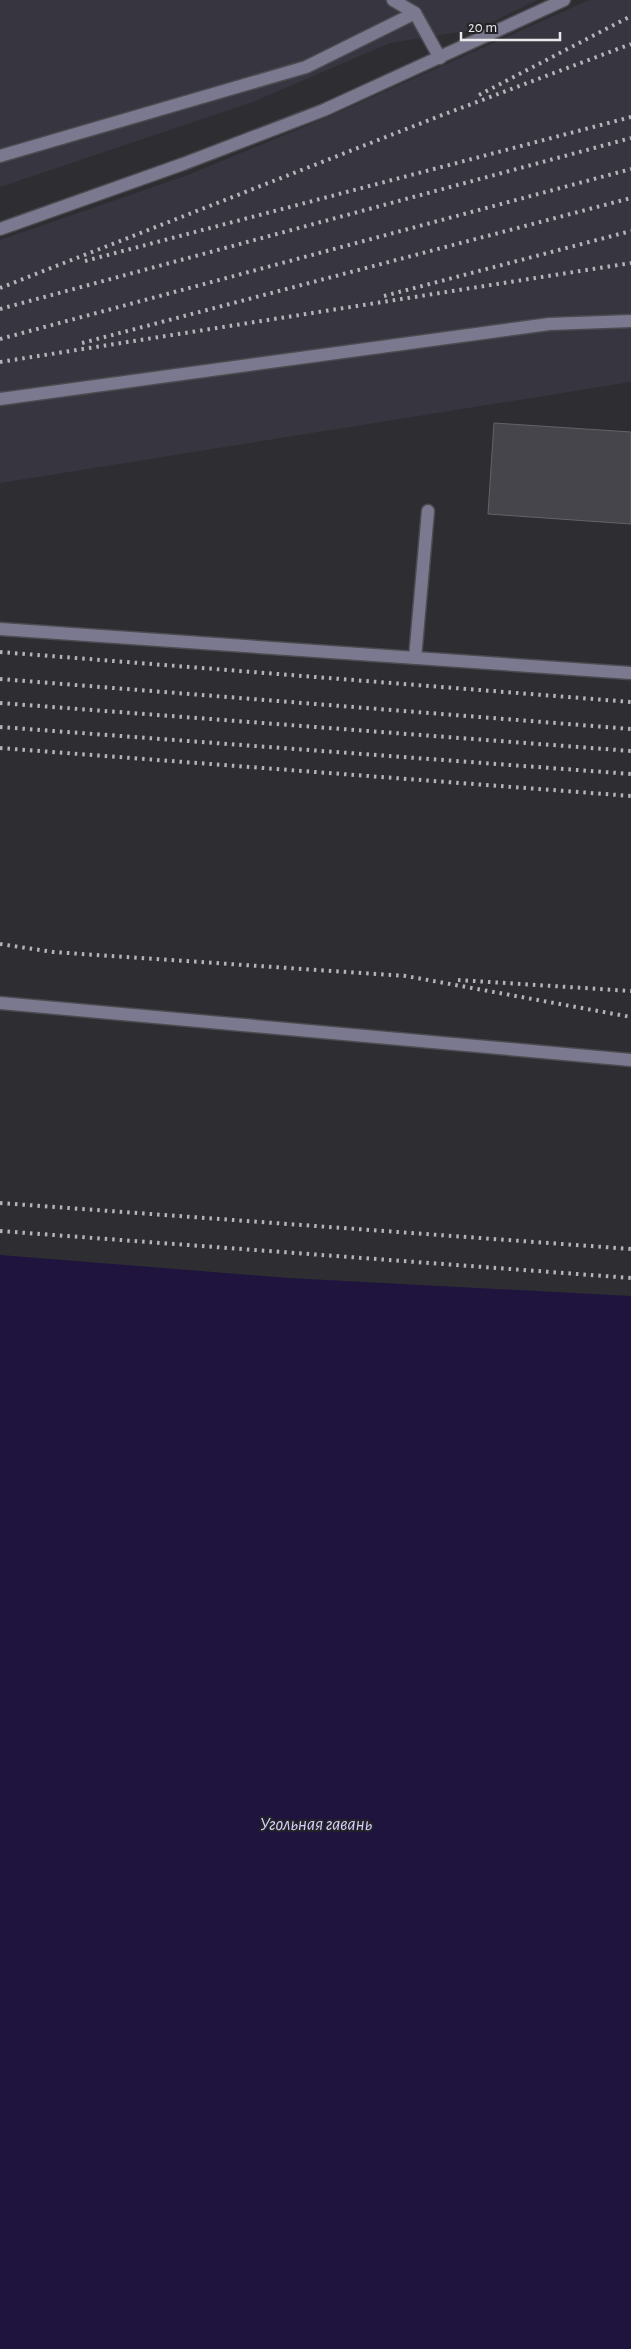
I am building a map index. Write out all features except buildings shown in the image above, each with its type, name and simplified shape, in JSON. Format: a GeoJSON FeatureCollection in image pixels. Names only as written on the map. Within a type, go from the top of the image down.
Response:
{"type":"FeatureCollection","features":[{"type":"Feature","properties":{"kind":"lane"},"geometry":{"type":"LineString","coordinates":[[393,0],[415,13],[440,58]]}},
{"type":"Feature","properties":{"kind":"lane"},"geometry":{"type":"LineString","coordinates":[[0,229],[192,161],[324,110],[564,0]]}},
{"type":"Feature","properties":{"kind":"lane"},"geometry":{"type":"LineString","coordinates":[[0,156],[306,67],[415,13]]}},
{"type":"Feature","properties":{"kind":"lane"},"geometry":{"type":"LineString","coordinates":[[0,399],[549,324],[631,321]]}},
{"type":"Feature","properties":{"kind":"lane"},"geometry":{"type":"LineString","coordinates":[[414,658],[428,511]]}},
{"type":"Feature","properties":{"kind":"lane"},"geometry":{"type":"LineString","coordinates":[[0,629],[631,673]]}},
{"type":"Feature","properties":{"kind":"lane"},"geometry":{"type":"LineString","coordinates":[[0,1003],[631,1060]]}},
{"type":"Feature","properties":{"kind":"shaded area"},"geometry":{"type":"Polygon","coordinates":[[[0,0],[537,0],[478,29],[390,43],[253,102],[0,187],[0,0]]]}},
{"type":"Feature","properties":{"kind":"shaded area"},"geometry":{"type":"Polygon","coordinates":[[[589,0],[631,0],[631,382],[0,483],[0,240],[188,175],[328,117],[589,0]]]}},
{"type":"Feature","properties":{"kind":"water","name":"Угольная гавань"},"geometry":{"type":"Polygon","coordinates":[[[0,1255],[288,1278],[631,1296],[631,2349],[0,2349],[0,1255]]]}},
{"type":"Feature","properties":{"kind":"railway"},"geometry":{"type":"LineString","coordinates":[[479,95],[631,16]]}},
{"type":"Feature","properties":{"kind":"railway"},"geometry":{"type":"LineString","coordinates":[[0,288],[437,117],[631,44]]}},
{"type":"Feature","properties":{"kind":"railway"},"geometry":{"type":"LineString","coordinates":[[85,261],[631,117]]}},
{"type":"Feature","properties":{"kind":"railway"},"geometry":{"type":"LineString","coordinates":[[0,309],[631,138]]}},
{"type":"Feature","properties":{"kind":"railway"},"geometry":{"type":"LineString","coordinates":[[0,339],[631,169]]}},
{"type":"Feature","properties":{"kind":"railway"},"geometry":{"type":"LineString","coordinates":[[82,343],[631,198]]}},
{"type":"Feature","properties":{"kind":"railway"},"geometry":{"type":"LineString","coordinates":[[384,296],[631,231]]}},
{"type":"Feature","properties":{"kind":"railway"},"geometry":{"type":"LineString","coordinates":[[0,362],[631,263]]}},
{"type":"Feature","properties":{"kind":"railway"},"geometry":{"type":"LineString","coordinates":[[0,652],[631,702]]}},
{"type":"Feature","properties":{"kind":"railway"},"geometry":{"type":"LineString","coordinates":[[0,679],[631,729]]}},
{"type":"Feature","properties":{"kind":"railway"},"geometry":{"type":"LineString","coordinates":[[0,703],[631,751]]}},
{"type":"Feature","properties":{"kind":"railway"},"geometry":{"type":"LineString","coordinates":[[0,727],[631,774]]}},
{"type":"Feature","properties":{"kind":"railway"},"geometry":{"type":"LineString","coordinates":[[0,748],[631,796]]}},
{"type":"Feature","properties":{"kind":"railway"},"geometry":{"type":"LineString","coordinates":[[0,944],[53,952],[406,976],[631,1017]]}},
{"type":"Feature","properties":{"kind":"railway"},"geometry":{"type":"LineString","coordinates":[[458,980],[631,991]]}},
{"type":"Feature","properties":{"kind":"railway"},"geometry":{"type":"LineString","coordinates":[[0,1203],[631,1249]]}},
{"type":"Feature","properties":{"kind":"railway"},"geometry":{"type":"LineString","coordinates":[[0,1231],[631,1278]]}}]}
